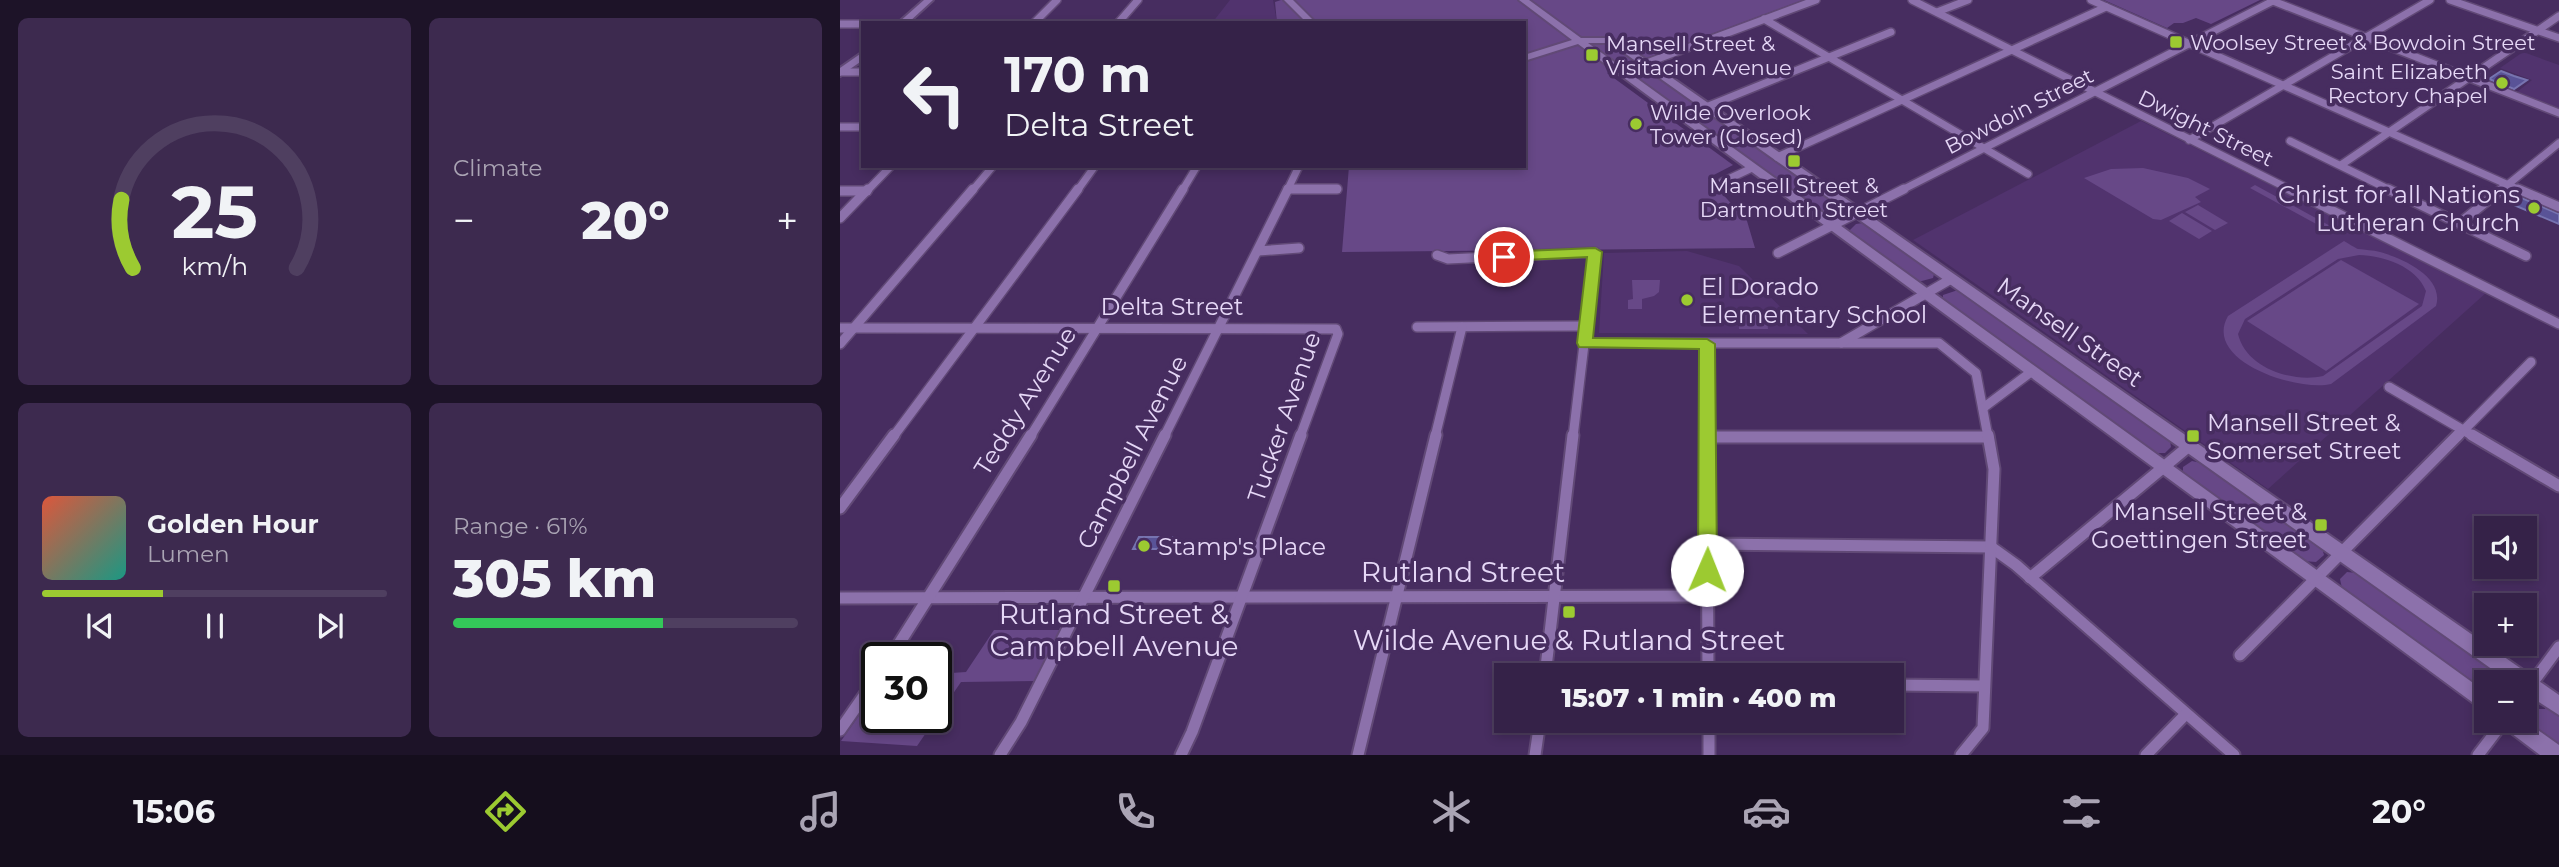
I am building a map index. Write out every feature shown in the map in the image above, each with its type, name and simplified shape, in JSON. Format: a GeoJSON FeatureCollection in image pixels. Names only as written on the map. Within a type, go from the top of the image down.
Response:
{"type":"FeatureCollection","features":[{"type":"Feature","properties":{"kind":"street"},"geometry":{"type":"LineString","coordinates":[[904,21],[929,0]]}},
{"type":"Feature","properties":{"kind":"street"},"geometry":{"type":"LineString","coordinates":[[1036,21],[1057,0]]}},
{"type":"Feature","properties":{"kind":"street"},"geometry":{"type":"LineString","coordinates":[[1120,21],[1138,0]]}},
{"type":"Feature","properties":{"kind":"street"},"geometry":{"type":"LineString","coordinates":[[1288,0],[1310,21]]}},
{"type":"Feature","properties":{"kind":"street"},"geometry":{"type":"LineString","coordinates":[[1522,0],[2474,695]]}},
{"type":"Feature","properties":{"kind":"street"},"geometry":{"type":"LineString","coordinates":[[1644,64],[1815,0]]}},
{"type":"Feature","properties":{"kind":"street","name":"Dwight Street"},"geometry":{"type":"LineString","coordinates":[[1912,0],[2559,324]]}},
{"type":"Feature","properties":{"kind":"street"},"geometry":{"type":"LineString","coordinates":[[1937,12],[1968,0]]}},
{"type":"Feature","properties":{"kind":"street"},"geometry":{"type":"LineString","coordinates":[[2091,0],[2559,207]]}},
{"type":"Feature","properties":{"kind":"street"},"geometry":{"type":"LineString","coordinates":[[2189,140],[2430,0]]}},
{"type":"Feature","properties":{"kind":"street"},"geometry":{"type":"LineString","coordinates":[[2450,0],[2559,38]]}},
{"type":"Feature","properties":{"kind":"street"},"geometry":{"type":"LineString","coordinates":[[2274,1],[2559,113]]}},
{"type":"Feature","properties":{"kind":"street","name":"Bowdoin Street"},"geometry":{"type":"LineString","coordinates":[[1779,253],[2274,1]]}},
{"type":"Feature","properties":{"kind":"street"},"geometry":{"type":"LineString","coordinates":[[1777,157],[2106,7]]}},
{"type":"Feature","properties":{"kind":"street"},"geometry":{"type":"LineString","coordinates":[[2341,165],[2559,16]]}},
{"type":"Feature","properties":{"kind":"street"},"geometry":{"type":"LineString","coordinates":[[1764,19],[2028,174]]}},
{"type":"Feature","properties":{"kind":"street"},"geometry":{"type":"LineString","coordinates":[[840,24],[861,24]]}},
{"type":"Feature","properties":{"kind":"street"},"geometry":{"type":"LineString","coordinates":[[1706,107],[1891,32]]}},
{"type":"Feature","properties":{"kind":"street"},"geometry":{"type":"LineString","coordinates":[[1526,57],[1580,41]]}},
{"type":"Feature","properties":{"kind":"street","name":"Mansell Street"},"geometry":{"type":"LineString","coordinates":[[1580,41],[1611,41],[2342,554],[2502,670]]}},
{"type":"Feature","properties":{"kind":"street"},"geometry":{"type":"LineString","coordinates":[[841,72],[861,57]]}},
{"type":"Feature","properties":{"kind":"street"},"geometry":{"type":"LineString","coordinates":[[841,72],[861,72]]}},
{"type":"Feature","properties":{"kind":"street"},"geometry":{"type":"LineString","coordinates":[[840,127],[861,127]]}},
{"type":"Feature","properties":{"kind":"street"},"geometry":{"type":"LineString","coordinates":[[2290,141],[2526,256]]}},
{"type":"Feature","properties":{"kind":"street"},"geometry":{"type":"LineString","coordinates":[[2461,222],[2559,144]]}},
{"type":"Feature","properties":{"kind":"street"},"geometry":{"type":"LineString","coordinates":[[840,218],[889,168]]}},
{"type":"Feature","properties":{"kind":"street"},"geometry":{"type":"LineString","coordinates":[[840,344],[991,168]]}},
{"type":"Feature","properties":{"kind":"street"},"geometry":{"type":"LineString","coordinates":[[840,508],[1094,168]]}},
{"type":"Feature","properties":{"kind":"street","name":"Teddy Avenue"},"geometry":{"type":"LineString","coordinates":[[901,642],[1196,168]]}},
{"type":"Feature","properties":{"kind":"street","name":"Campbell Avenue"},"geometry":{"type":"LineString","coordinates":[[1000,755],[1021,722],[1084,598],[1298,168]]}},
{"type":"Feature","properties":{"kind":"street"},"geometry":{"type":"LineString","coordinates":[[1722,182],[1752,168]]}},
{"type":"Feature","properties":{"kind":"street"},"geometry":{"type":"LineString","coordinates":[[1288,189],[1337,189]]}},
{"type":"Feature","properties":{"kind":"street"},"geometry":{"type":"LineString","coordinates":[[840,191],[867,191]]}},
{"type":"Feature","properties":{"kind":"street"},"geometry":{"type":"LineString","coordinates":[[1258,251],[1299,248]]}},
{"type":"Feature","properties":{"kind":"street"},"geometry":{"type":"LineString","coordinates":[[1437,255],[1448,259],[1595,252],[1547,663]]}},
{"type":"Feature","properties":{"kind":"street"},"geometry":{"type":"LineString","coordinates":[[1840,343],[1951,279]]}},
{"type":"Feature","properties":{"kind":"street"},"geometry":{"type":"LineString","coordinates":[[1417,327],[1586,326]]}},
{"type":"Feature","properties":{"kind":"street"},"geometry":{"type":"LineString","coordinates":[[1358,755],[1462,327]]}},
{"type":"Feature","properties":{"kind":"street","name":"Delta Street"},"geometry":{"type":"LineString","coordinates":[[840,328],[1336,329]]}},
{"type":"Feature","properties":{"kind":"street","name":"Tucker Avenue"},"geometry":{"type":"LineString","coordinates":[[1181,755],[1192,732],[1338,334],[1336,329]]}},
{"type":"Feature","properties":{"kind":"street"},"geometry":{"type":"LineString","coordinates":[[1584,343],[1939,343],[1976,373],[1994,469],[1991,547],[1983,728],[1961,755]]}},
{"type":"Feature","properties":{"kind":"street"},"geometry":{"type":"LineString","coordinates":[[1707,344],[1708,663]]}},
{"type":"Feature","properties":{"kind":"street"},"geometry":{"type":"LineString","coordinates":[[2240,655],[2531,362]]}},
{"type":"Feature","properties":{"kind":"street"},"geometry":{"type":"LineString","coordinates":[[1983,408],[2031,372]]}},
{"type":"Feature","properties":{"kind":"street"},"geometry":{"type":"LineString","coordinates":[[2389,387],[2559,486]]}},
{"type":"Feature","properties":{"kind":"street"},"geometry":{"type":"LineString","coordinates":[[1708,437],[1988,437]]}},
{"type":"Feature","properties":{"kind":"street"},"geometry":{"type":"LineString","coordinates":[[2030,578],[2189,446]]}},
{"type":"Feature","properties":{"kind":"street"},"geometry":{"type":"LineString","coordinates":[[1708,544],[1991,547],[2234,755]]}},
{"type":"Feature","properties":{"kind":"street","name":"Rutland Street"},"geometry":{"type":"LineString","coordinates":[[840,598],[1707,596]]}},
{"type":"Feature","properties":{"kind":"street"},"geometry":{"type":"LineString","coordinates":[[2537,677],[2559,647]]}},
{"type":"Feature","properties":{"kind":"street"},"geometry":{"type":"LineString","coordinates":[[1904,685],[1984,686]]}},
{"type":"Feature","properties":{"kind":"street","name":"Mansell Street"},"geometry":{"type":"LineString","coordinates":[[2537,694],[2559,706]]}},
{"type":"Feature","properties":{"kind":"street"},"geometry":{"type":"LineString","coordinates":[[840,730],[861,700]]}},
{"type":"Feature","properties":{"kind":"street"},"geometry":{"type":"LineString","coordinates":[[2146,755],[2186,714]]}},
{"type":"Feature","properties":{"kind":"street"},"geometry":{"type":"LineString","coordinates":[[1535,755],[1538,733]]}},
{"type":"Feature","properties":{"kind":"street"},"geometry":{"type":"LineString","coordinates":[[1709,733],[1709,755]]}},
{"type":"Feature","properties":{"kind":"street"},"geometry":{"type":"LineString","coordinates":[[2478,755],[2495,733]]}},
{"type":"Feature","properties":{"kind":"street"},"geometry":{"type":"LineString","coordinates":[[2526,733],[2556,755]]}},
{"type":"Feature","properties":{"kind":"shaded area"},"geometry":{"type":"Polygon","coordinates":[[[1230,0],[1273,0],[1277,21],[1214,21],[1230,0]]]}},
{"type":"Feature","properties":{"kind":"shaded area"},"geometry":{"type":"Polygon","coordinates":[[[1803,0],[1636,62],[1843,209],[1842,212],[1827,217],[1620,67],[1607,73],[1733,165],[1708,178],[1747,221],[1755,248],[1342,252],[1349,168],[1526,168],[1526,21],[1277,21],[1275,2],[1803,0]]]}},
{"type":"Feature","properties":{"kind":"shaded area"},"geometry":{"type":"Polygon","coordinates":[[[2104,0],[2260,0],[2211,24],[2196,18],[2174,23],[2167,28],[2104,0]]]}},
{"type":"Feature","properties":{"kind":"shaded area"},"geometry":{"type":"Polygon","coordinates":[[[2523,52],[2559,65],[2559,108],[2517,92],[2532,80],[2500,68],[2523,52]]]}},
{"type":"Feature","properties":{"kind":"shaded area"},"geometry":{"type":"Polygon","coordinates":[[[2141,121],[2487,292],[2268,489],[1913,240],[2141,121]]]}},
{"type":"Feature","properties":{"kind":"shaded area"},"geometry":{"type":"Polygon","coordinates":[[[2143,168],[2188,178],[2210,189],[2195,197],[2201,202],[2161,220],[2153,219],[2084,178],[2111,169],[2143,168]]]}},
{"type":"Feature","properties":{"kind":"shaded area"},"geometry":{"type":"Polygon","coordinates":[[[2255,185],[2334,228],[2329,231],[2250,188],[2255,185]]]}},
{"type":"Feature","properties":{"kind":"shaded area"},"geometry":{"type":"Polygon","coordinates":[[[2198,205],[2228,223],[2215,230],[2185,212],[2198,205]]]}},
{"type":"Feature","properties":{"kind":"shaded area"},"geometry":{"type":"Polygon","coordinates":[[[2182,213],[2212,231],[2199,239],[2169,221],[2182,213]]]}},
{"type":"Feature","properties":{"kind":"shaded area"},"geometry":{"type":"Polygon","coordinates":[[[1863,223],[1934,274],[1933,278],[1918,282],[1848,232],[1856,224],[1863,223]]]}},
{"type":"Feature","properties":{"kind":"shaded area"},"geometry":{"type":"Polygon","coordinates":[[[2344,241],[2358,249],[2380,252],[2410,264],[2428,278],[2437,296],[2436,306],[2331,384],[2297,383],[2277,378],[2240,359],[2228,347],[2224,332],[2228,316],[2344,241]],[[2369,256],[2338,259],[2245,319],[2238,334],[2250,356],[2260,364],[2285,375],[2311,378],[2323,376],[2422,306],[2426,291],[2415,275],[2389,260],[2369,256]]]}},
{"type":"Feature","properties":{"kind":"shaded area","name":"El Dorado Elementary School"},"geometry":{"type":"Polygon","coordinates":[[[1687,251],[1739,266],[1808,334],[1599,333],[1604,253],[1687,251]]]}},
{"type":"Feature","properties":{"kind":"shaded area"},"geometry":{"type":"Polygon","coordinates":[[[2341,260],[2419,304],[2326,371],[2247,321],[2341,260]]]}},
{"type":"Feature","properties":{"kind":"shaded area"},"geometry":{"type":"Polygon","coordinates":[[[1632,280],[1660,280],[1659,292],[1642,299],[1642,309],[1628,309],[1628,300],[1633,299],[1632,280]]]}},
{"type":"Feature","properties":{"kind":"shaded area"},"geometry":{"type":"Polygon","coordinates":[[[1958,290],[2170,440],[2171,447],[2165,453],[2154,453],[1943,299],[1943,295],[1958,290]]]}},
{"type":"Feature","properties":{"kind":"shaded area"},"geometry":{"type":"Polygon","coordinates":[[[1738,309],[1761,312],[1767,320],[1768,329],[1739,329],[1738,309]]]}},
{"type":"Feature","properties":{"kind":"shaded area"},"geometry":{"type":"Polygon","coordinates":[[[2192,461],[2201,463],[2322,548],[2324,555],[2316,562],[2303,561],[2183,473],[2183,467],[2192,461]]]}},
{"type":"Feature","properties":{"kind":"shaded area"},"geometry":{"type":"Polygon","coordinates":[[[2347,572],[2357,573],[2493,670],[2474,670],[2474,684],[2342,588],[2340,579],[2347,572]]]}},
{"type":"Feature","properties":{"kind":"shaded area"},"geometry":{"type":"Polygon","coordinates":[[[994,630],[1063,630],[1037,681],[961,682],[952,695],[952,673],[966,672],[994,630]]]}},
{"type":"Feature","properties":{"kind":"shaded area"},"geometry":{"type":"Polygon","coordinates":[[[2546,706],[2559,716],[2559,745],[2537,729],[2537,711],[2545,709],[2546,706]]]}},
{"type":"Feature","properties":{"kind":"shaded area"},"geometry":{"type":"Polygon","coordinates":[[[861,713],[861,733],[926,733],[917,746],[841,741],[861,713]]]}},
{"type":"Feature","properties":{"kind":"building","name":"Saint Elizabeth Rectory Chapel"},"geometry":{"type":"Polygon","coordinates":[[[2501,71],[2527,80],[2514,89],[2489,79],[2501,71]]]}},
{"type":"Feature","properties":{"kind":"building","name":"Christ for all Nations Lutheran Church"},"geometry":{"type":"Polygon","coordinates":[[[2517,196],[2559,214],[2559,224],[2509,203],[2517,196]]]}},
{"type":"Feature","properties":{"kind":"building","name":"Stamp's Place"},"geometry":{"type":"Polygon","coordinates":[[[1139,537],[1175,537],[1170,549],[1133,549],[1139,537]]]}},
{"type":"Feature","properties":{"kind":"place","name":"Woolsey Street & Bowdoin Street"},"geometry":{"type":"Point","coordinates":[2176,42]}},
{"type":"Feature","properties":{"kind":"place","name":"Mansell Street & Visitacion Avenue"},"geometry":{"type":"Point","coordinates":[1592,55]}},
{"type":"Feature","properties":{"kind":"place","name":"Saint Elizabeth Rectory Chapel"},"geometry":{"type":"Point","coordinates":[2502,83]}},
{"type":"Feature","properties":{"kind":"place","name":"Wilde Overlook Tower (Closed)"},"geometry":{"type":"Point","coordinates":[1636,124]}},
{"type":"Feature","properties":{"kind":"place","name":"Mansell Street & Dartmouth Street"},"geometry":{"type":"Point","coordinates":[1794,161]}},
{"type":"Feature","properties":{"kind":"place","name":"Christ for all Nations Lutheran Church"},"geometry":{"type":"Point","coordinates":[2534,208]}},
{"type":"Feature","properties":{"kind":"place","name":"El Dorado Elementary School"},"geometry":{"type":"Point","coordinates":[1687,300]}},
{"type":"Feature","properties":{"kind":"place","name":"Mansell Street & Somerset Street"},"geometry":{"type":"Point","coordinates":[2193,436]}},
{"type":"Feature","properties":{"kind":"place","name":"Mansell Street & Goettingen Street"},"geometry":{"type":"Point","coordinates":[2321,525]}},
{"type":"Feature","properties":{"kind":"place","name":"Stamp's Place"},"geometry":{"type":"Point","coordinates":[1144,546]}},
{"type":"Feature","properties":{"kind":"place","name":"Rutland Street & Campbell Avenue"},"geometry":{"type":"Point","coordinates":[1114,586]}},
{"type":"Feature","properties":{"kind":"place","name":"Wilde Avenue & Rutland Street"},"geometry":{"type":"Point","coordinates":[1569,612]}},
{"type":"Feature","properties":{"kind":"route"},"geometry":{"type":"LineString","coordinates":[[1504,257],[1595,252],[1584,343],[1707,344],[1707,570]]}}]}
